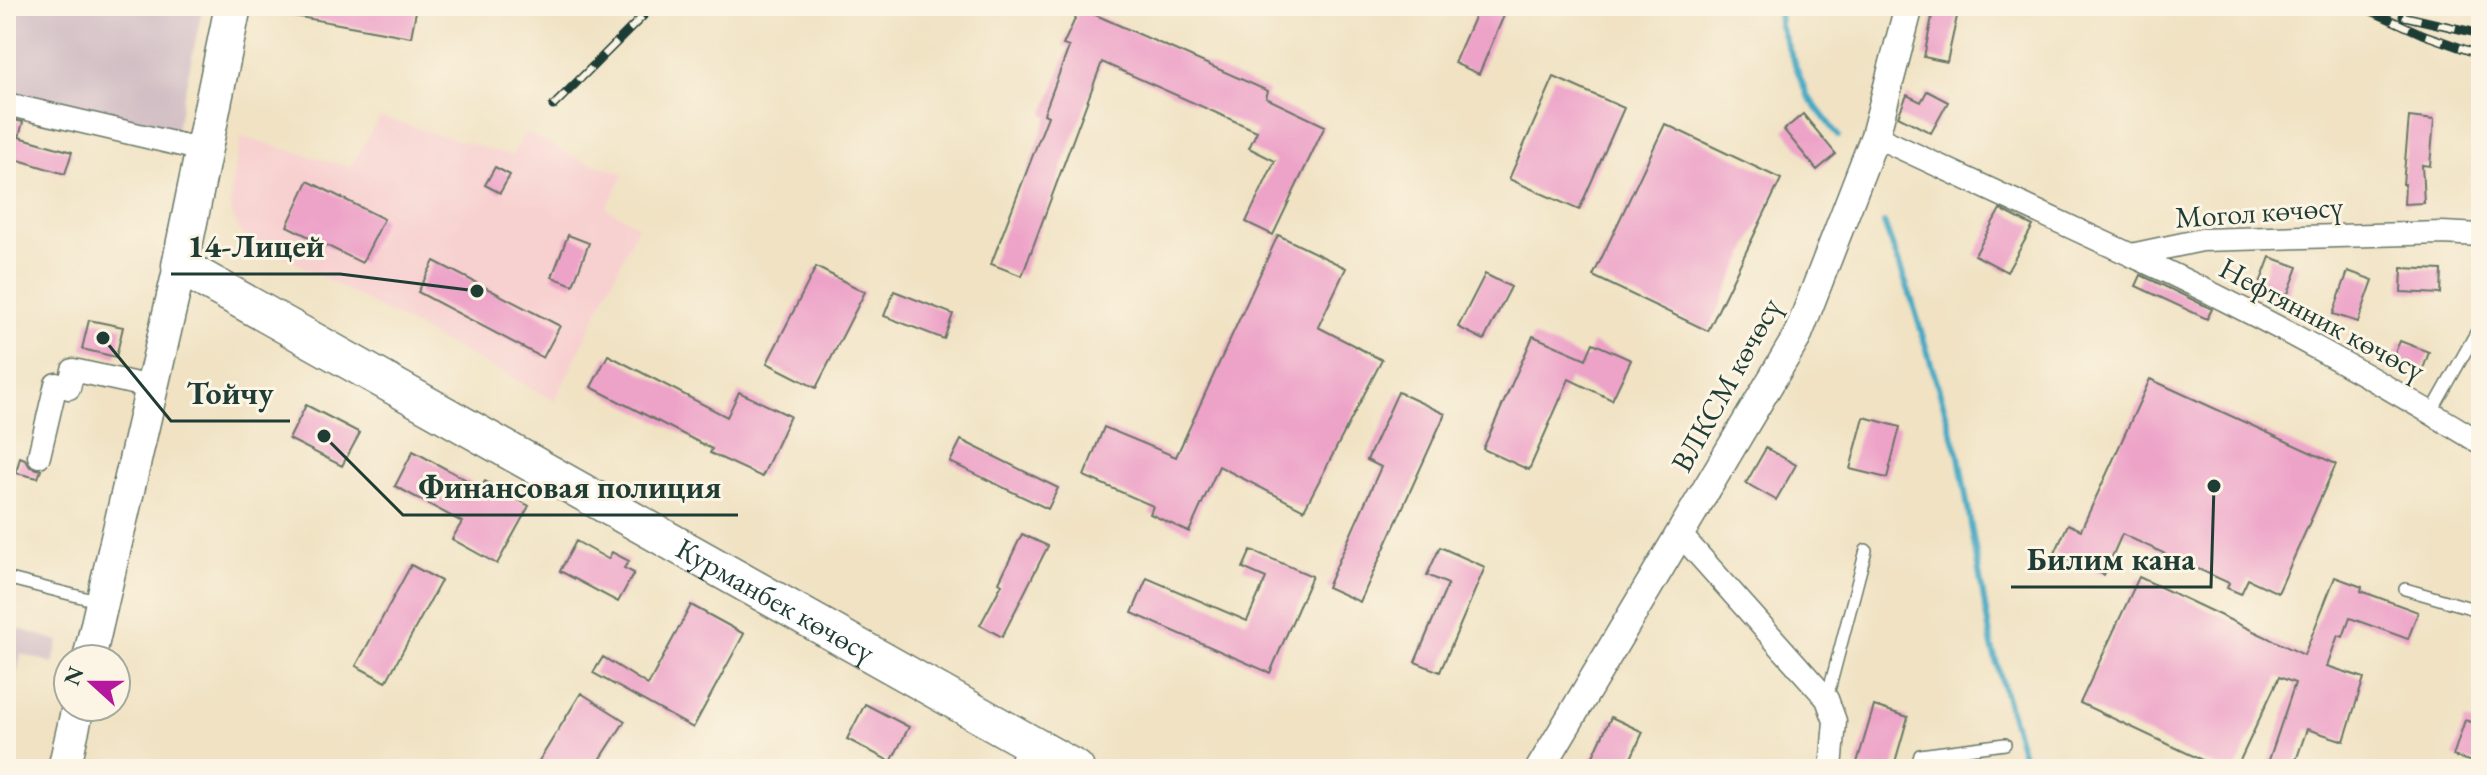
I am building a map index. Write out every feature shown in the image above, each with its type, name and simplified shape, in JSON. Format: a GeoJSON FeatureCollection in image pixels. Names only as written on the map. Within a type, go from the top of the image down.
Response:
{"type":"FeatureCollection","features":[{"type":"Feature","properties":{"kind":"main road"},"geometry":{"type":"LineString","coordinates":[[93,643],[180,266],[233,6]]}},
{"type":"Feature","properties":{"kind":"main road","name":"Курманбек көчөсү"},"geometry":{"type":"LineString","coordinates":[[180,266],[1019,755],[1076,769]]}},
{"type":"Feature","properties":{"kind":"main road"},"geometry":{"type":"LineString","coordinates":[[64,769],[74,723]]}},
{"type":"Feature","properties":{"kind":"street","name":"ВЛКСМ көчөсү"},"geometry":{"type":"LineString","coordinates":[[1540,769],[1797,337],[1875,136],[1909,6]]}},
{"type":"Feature","properties":{"kind":"street"},"geometry":{"type":"LineString","coordinates":[[6,104],[203,150]]}},
{"type":"Feature","properties":{"kind":"street"},"geometry":{"type":"LineString","coordinates":[[1875,136],[2131,255]]}},
{"type":"Feature","properties":{"kind":"street","name":"Могол көчөсү"},"geometry":{"type":"LineString","coordinates":[[2131,255],[2202,240],[2442,233],[2481,235]]}},
{"type":"Feature","properties":{"kind":"street","name":"Нефтянник көчөсү"},"geometry":{"type":"LineString","coordinates":[[2131,255],[2356,369],[2481,443]]}},
{"type":"Feature","properties":{"kind":"street"},"geometry":{"type":"LineString","coordinates":[[39,456],[56,384],[69,388],[73,370],[151,387]]}},
{"type":"Feature","properties":{"kind":"street"},"geometry":{"type":"LineString","coordinates":[[1680,534],[1827,699],[1835,721],[1831,769]]}},
{"type":"Feature","properties":{"kind":"lane"},"geometry":{"type":"LineString","coordinates":[[2431,413],[2481,324]]}},
{"type":"Feature","properties":{"kind":"lane"},"geometry":{"type":"LineString","coordinates":[[1827,699],[1866,550]]}},
{"type":"Feature","properties":{"kind":"lane"},"geometry":{"type":"LineString","coordinates":[[6,578],[102,602]]}},
{"type":"Feature","properties":{"kind":"lane"},"geometry":{"type":"LineString","coordinates":[[2405,589],[2481,611]]}},
{"type":"Feature","properties":{"kind":"lane"},"geometry":{"type":"LineString","coordinates":[[1916,769],[1920,755],[2005,744]]}},
{"type":"Feature","properties":{"kind":"shaded area"},"geometry":{"type":"Polygon","coordinates":[[[6,6],[203,6],[174,140],[6,99],[6,6]]]}},
{"type":"Feature","properties":{"kind":"shaded area"},"geometry":{"type":"Polygon","coordinates":[[[380,117],[512,156],[525,132],[584,161],[624,174],[606,208],[638,226],[555,401],[241,234],[231,213],[231,190],[241,137],[350,167],[380,117]]]}},
{"type":"Feature","properties":{"kind":"shaded area"},"geometry":{"type":"Polygon","coordinates":[[[6,625],[59,641],[52,643],[52,663],[21,654],[6,727],[6,625]]]}},
{"type":"Feature","properties":{"kind":"building"},"geometry":{"type":"Polygon","coordinates":[[[284,6],[417,6],[411,37],[283,14],[284,6]]]}},
{"type":"Feature","properties":{"kind":"building"},"geometry":{"type":"Polygon","coordinates":[[[1479,6],[1508,6],[1479,74],[1454,63],[1479,6]]]}},
{"type":"Feature","properties":{"kind":"building"},"geometry":{"type":"Polygon","coordinates":[[[1934,7],[1958,12],[1947,62],[1924,57],[1934,7]]]}},
{"type":"Feature","properties":{"kind":"building"},"geometry":{"type":"Polygon","coordinates":[[[1080,8],[1268,91],[1266,98],[1325,126],[1273,235],[1246,222],[1275,161],[1249,148],[1257,131],[1102,62],[1022,276],[991,264],[1048,116],[1044,114],[1069,47],[1063,45],[1080,8]]]}},
{"type":"Feature","properties":{"kind":"building"},"geometry":{"type":"Polygon","coordinates":[[[1554,77],[1624,108],[1579,210],[1509,179],[1554,77]]]}},
{"type":"Feature","properties":{"kind":"building"},"geometry":{"type":"Polygon","coordinates":[[[1927,91],[1948,102],[1931,133],[1898,116],[1907,95],[1921,102],[1927,91]]]}},
{"type":"Feature","properties":{"kind":"building"},"geometry":{"type":"Polygon","coordinates":[[[1803,114],[1836,154],[1817,170],[1784,130],[1803,114]]]}},
{"type":"Feature","properties":{"kind":"building"},"geometry":{"type":"Polygon","coordinates":[[[2409,117],[2434,120],[2430,166],[2422,165],[2424,203],[2404,204],[2409,117]]]}},
{"type":"Feature","properties":{"kind":"building"},"geometry":{"type":"Polygon","coordinates":[[[6,118],[23,122],[19,137],[72,152],[65,174],[12,158],[10,166],[6,166],[6,118]]]}},
{"type":"Feature","properties":{"kind":"building"},"geometry":{"type":"Polygon","coordinates":[[[1665,124],[1781,179],[1708,331],[1593,276],[1665,124]]]}},
{"type":"Feature","properties":{"kind":"building"},"geometry":{"type":"Polygon","coordinates":[[[495,167],[510,175],[500,193],[485,185],[495,167]]]}},
{"type":"Feature","properties":{"kind":"building"},"geometry":{"type":"Polygon","coordinates":[[[308,181],[384,219],[362,263],[287,226],[308,181]]]}},
{"type":"Feature","properties":{"kind":"building"},"geometry":{"type":"Polygon","coordinates":[[[2000,209],[2033,226],[2007,272],[1975,255],[2000,209]]]}},
{"type":"Feature","properties":{"kind":"building"},"geometry":{"type":"Polygon","coordinates":[[[568,235],[589,243],[573,285],[552,277],[568,235]]]}},
{"type":"Feature","properties":{"kind":"building"},"geometry":{"type":"Polygon","coordinates":[[[1278,235],[1346,268],[1318,327],[1382,360],[1304,510],[1219,466],[1189,532],[1150,514],[1153,506],[1084,476],[1104,427],[1176,457],[1278,235]]]}},
{"type":"Feature","properties":{"kind":"building"},"geometry":{"type":"Polygon","coordinates":[[[2270,257],[2298,267],[2287,296],[2259,286],[2270,257]]]}},
{"type":"Feature","properties":{"kind":"building"},"geometry":{"type":"Polygon","coordinates":[[[434,261],[560,326],[543,358],[418,292],[434,261]]]}},
{"type":"Feature","properties":{"kind":"building"},"geometry":{"type":"Polygon","coordinates":[[[816,267],[865,292],[816,388],[767,363],[816,267]]]}},
{"type":"Feature","properties":{"kind":"building"},"geometry":{"type":"Polygon","coordinates":[[[2402,268],[2442,270],[2441,294],[2401,292],[2402,268]]]}},
{"type":"Feature","properties":{"kind":"building"},"geometry":{"type":"Polygon","coordinates":[[[2348,271],[2373,280],[2358,322],[2333,314],[2348,271]]]}},
{"type":"Feature","properties":{"kind":"building"},"geometry":{"type":"Polygon","coordinates":[[[1485,274],[1511,287],[1484,340],[1458,327],[1485,274]]]}},
{"type":"Feature","properties":{"kind":"building"},"geometry":{"type":"Polygon","coordinates":[[[2141,275],[2212,309],[2207,319],[2136,286],[2141,275]]]}},
{"type":"Feature","properties":{"kind":"building"},"geometry":{"type":"Polygon","coordinates":[[[894,291],[953,314],[944,339],[884,316],[894,291]]]}},
{"type":"Feature","properties":{"kind":"building"},"geometry":{"type":"Polygon","coordinates":[[[89,320],[123,327],[116,357],[82,349],[89,320]]]}},
{"type":"Feature","properties":{"kind":"building"},"geometry":{"type":"Polygon","coordinates":[[[1533,336],[1586,359],[1593,343],[1631,360],[1612,400],[1569,379],[1529,470],[1483,449],[1533,336]]]}},
{"type":"Feature","properties":{"kind":"building"},"geometry":{"type":"Polygon","coordinates":[[[2400,341],[2429,352],[2423,369],[2393,357],[2400,341]]]}},
{"type":"Feature","properties":{"kind":"building"},"geometry":{"type":"Polygon","coordinates":[[[608,355],[727,417],[739,392],[790,416],[762,477],[710,453],[712,449],[591,387],[608,355]]]}},
{"type":"Feature","properties":{"kind":"building"},"geometry":{"type":"Polygon","coordinates":[[[2150,379],[2336,464],[2278,593],[2248,579],[2241,594],[2227,588],[2229,583],[2122,534],[2104,575],[2055,553],[2068,524],[2081,530],[2150,379]]]}},
{"type":"Feature","properties":{"kind":"building"},"geometry":{"type":"Polygon","coordinates":[[[1398,392],[1445,414],[1360,602],[1327,587],[1381,467],[1367,460],[1398,392]]]}},
{"type":"Feature","properties":{"kind":"building"},"geometry":{"type":"Polygon","coordinates":[[[306,405],[360,433],[342,466],[289,439],[306,405]]]}},
{"type":"Feature","properties":{"kind":"building"},"geometry":{"type":"Polygon","coordinates":[[[1864,417],[1900,427],[1887,478],[1850,469],[1864,417]]]}},
{"type":"Feature","properties":{"kind":"building"},"geometry":{"type":"Polygon","coordinates":[[[961,440],[1058,488],[1048,509],[950,462],[961,440]]]}},
{"type":"Feature","properties":{"kind":"building"},"geometry":{"type":"Polygon","coordinates":[[[1766,448],[1796,465],[1776,500],[1746,483],[1766,448]]]}},
{"type":"Feature","properties":{"kind":"building"},"geometry":{"type":"Polygon","coordinates":[[[413,451],[481,488],[485,481],[529,506],[497,564],[452,539],[462,522],[395,486],[413,451]]]}},
{"type":"Feature","properties":{"kind":"building"},"geometry":{"type":"Polygon","coordinates":[[[20,457],[30,467],[41,470],[38,478],[16,473],[20,457]]]}},
{"type":"Feature","properties":{"kind":"building"},"geometry":{"type":"Polygon","coordinates":[[[1022,534],[1048,546],[1002,637],[980,625],[1002,584],[999,582],[1022,534]]]}},
{"type":"Feature","properties":{"kind":"building"},"geometry":{"type":"Polygon","coordinates":[[[576,541],[608,559],[612,552],[629,561],[624,568],[634,573],[618,602],[560,571],[576,541]]]}},
{"type":"Feature","properties":{"kind":"building"},"geometry":{"type":"Polygon","coordinates":[[[1440,547],[1485,567],[1440,672],[1415,662],[1448,584],[1427,575],[1440,547]]]}},
{"type":"Feature","properties":{"kind":"building"},"geometry":{"type":"Polygon","coordinates":[[[1251,550],[1312,576],[1270,673],[1132,613],[1147,578],[1247,621],[1266,578],[1243,568],[1251,550]]]}},
{"type":"Feature","properties":{"kind":"building"},"geometry":{"type":"Polygon","coordinates":[[[411,565],[441,581],[386,682],[356,666],[411,565]]]}},
{"type":"Feature","properties":{"kind":"building"},"geometry":{"type":"Polygon","coordinates":[[[2139,577],[2304,655],[2335,577],[2362,587],[2361,591],[2418,612],[2408,639],[2350,618],[2343,637],[2338,635],[2327,666],[2364,678],[2344,741],[2307,729],[2293,769],[2266,769],[2295,683],[2279,677],[2236,769],[2221,769],[2080,703],[2139,577]]]}},
{"type":"Feature","properties":{"kind":"building"},"geometry":{"type":"Polygon","coordinates":[[[691,605],[744,634],[693,728],[593,673],[603,657],[648,685],[691,605]]]}},
{"type":"Feature","properties":{"kind":"building"},"geometry":{"type":"Polygon","coordinates":[[[581,693],[625,721],[594,769],[534,769],[581,693]]]}},
{"type":"Feature","properties":{"kind":"building"},"geometry":{"type":"Polygon","coordinates":[[[865,704],[909,727],[891,762],[847,739],[865,704]]]}},
{"type":"Feature","properties":{"kind":"building"},"geometry":{"type":"Polygon","coordinates":[[[1874,706],[1908,717],[1893,769],[1856,766],[1874,706]]]}},
{"type":"Feature","properties":{"kind":"building"},"geometry":{"type":"Polygon","coordinates":[[[1611,717],[1643,732],[1626,769],[1587,769],[1611,717]]]}},
{"type":"Feature","properties":{"kind":"building"},"geometry":{"type":"Polygon","coordinates":[[[2465,720],[2481,725],[2481,765],[2453,756],[2465,720]]]}},
{"type":"Feature","properties":{"kind":"waterway"},"geometry":{"type":"LineString","coordinates":[[1779,6],[1780,26],[1807,95],[1838,136]]}},
{"type":"Feature","properties":{"kind":"waterway"},"geometry":{"type":"LineString","coordinates":[[1884,223],[1910,294],[1959,456],[1992,647],[2027,769]]}},
{"type":"Feature","properties":{"kind":"railway"},"geometry":{"type":"LineString","coordinates":[[553,106],[653,6]]}},
{"type":"Feature","properties":{"kind":"railway"},"geometry":{"type":"LineString","coordinates":[[2360,6],[2422,34],[2481,55]]}},
{"type":"Feature","properties":{"kind":"railway"},"geometry":{"type":"LineString","coordinates":[[2437,6],[2481,9]]}},
{"type":"Feature","properties":{"kind":"railway"},"geometry":{"type":"LineString","coordinates":[[2403,16],[2481,34]]}},
{"type":"Feature","properties":{"kind":"place","name":"14-Лицей"},"geometry":{"type":"Point","coordinates":[477,291]}},
{"type":"Feature","properties":{"kind":"place","name":"Тойчу"},"geometry":{"type":"Point","coordinates":[103,338]}},
{"type":"Feature","properties":{"kind":"place","name":"Финансовая полиция"},"geometry":{"type":"Point","coordinates":[324,436]}},
{"type":"Feature","properties":{"kind":"place","name":"Билим кана"},"geometry":{"type":"Point","coordinates":[2214,486]}}]}
